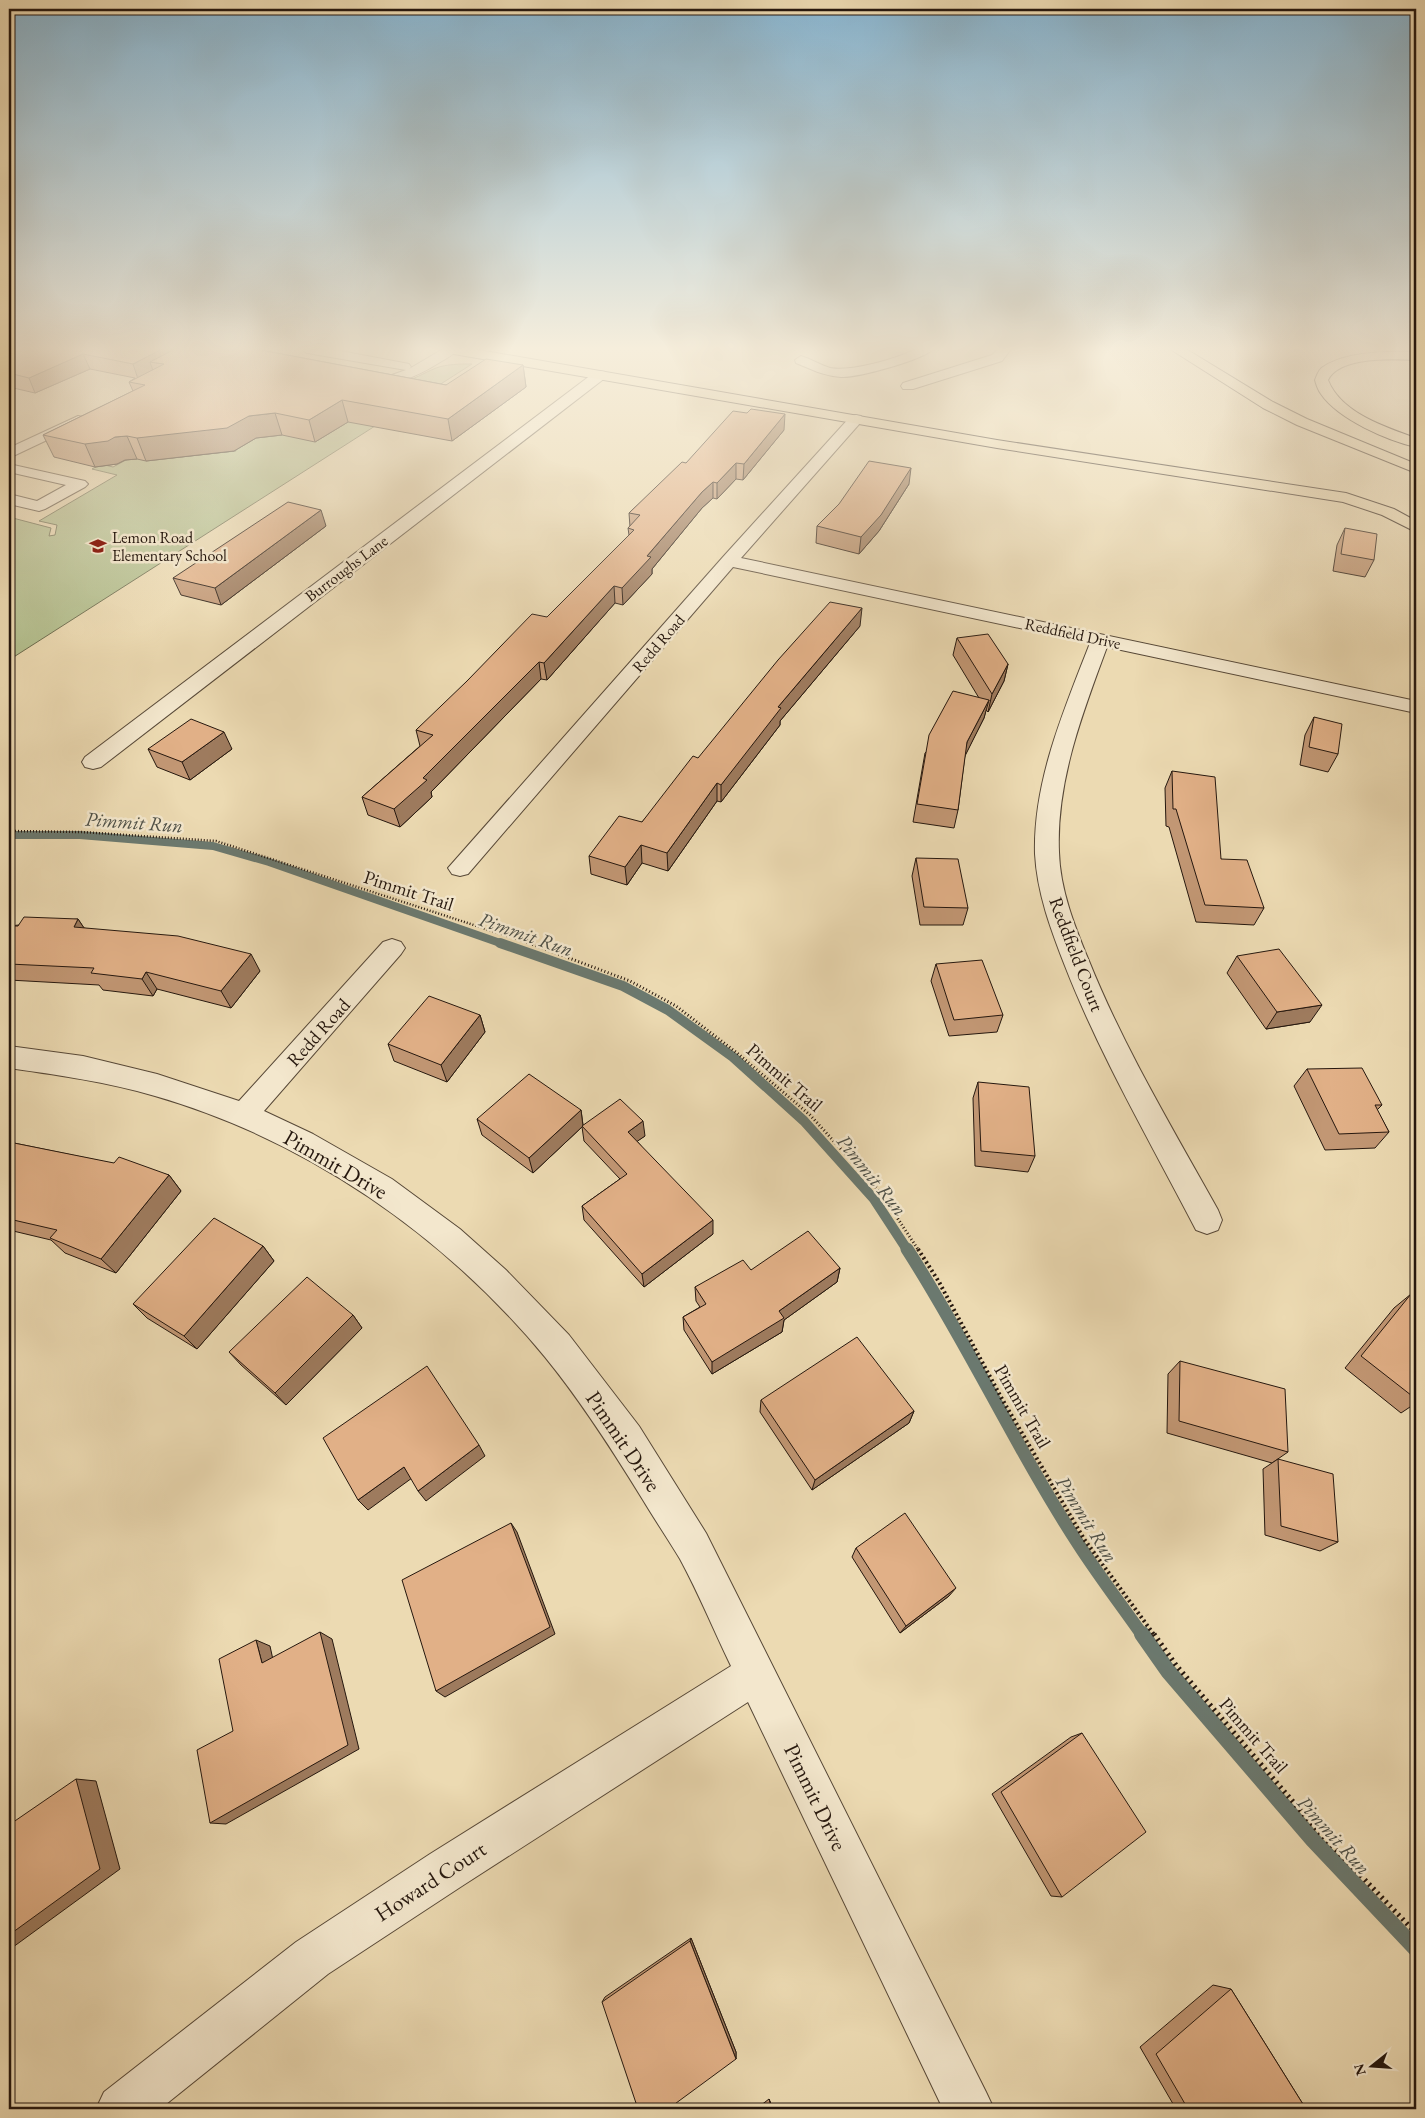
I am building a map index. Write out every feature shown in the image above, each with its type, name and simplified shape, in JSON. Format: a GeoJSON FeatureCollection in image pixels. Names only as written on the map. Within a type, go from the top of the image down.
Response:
{"type":"FeatureCollection","features":[{"type":"Feature","properties":{"kind":"main road"},"geometry":{"type":"LineString","coordinates":[[1029,448],[1346,498],[1388,512],[1416,527]]}},
{"type":"Feature","properties":{"kind":"main road"},"geometry":{"type":"LineString","coordinates":[[1365,448],[1416,469]]}},
{"type":"Feature","properties":{"kind":"street"},"geometry":{"type":"LineString","coordinates":[[9,454],[21,448]]}},
{"type":"Feature","properties":{"kind":"street"},"geometry":{"type":"LineString","coordinates":[[33,448],[48,451],[54,448]]}},
{"type":"Feature","properties":{"kind":"street","name":"Burroughs Lane"},"geometry":{"type":"LineString","coordinates":[[93,762],[505,448]]}},
{"type":"Feature","properties":{"kind":"street","name":"Redd Road"},"geometry":{"type":"LineString","coordinates":[[460,868],[830,448]]}},
{"type":"Feature","properties":{"kind":"street"},"geometry":{"type":"LineString","coordinates":[[9,468],[80,484],[39,506],[9,499]]}},
{"type":"Feature","properties":{"kind":"street","name":"Reddfield Drive"},"geometry":{"type":"LineString","coordinates":[[729,561],[1416,707]]}},
{"type":"Feature","properties":{"kind":"street","name":"Reddfield Court"},"geometry":{"type":"LineString","coordinates":[[1100,639],[1062,741],[1052,793],[1046,841],[1050,880],[1061,920],[1086,988],[1121,1059],[1207,1220]]}},
{"type":"Feature","properties":{"kind":"street","name":"Redd Road"},"geometry":{"type":"LineString","coordinates":[[244,1115],[392,948]]}},
{"type":"Feature","properties":{"kind":"street","name":"Pimmit Drive"},"geometry":{"type":"LineString","coordinates":[[9,1057],[83,1067],[157,1085],[244,1115],[304,1143],[381,1188],[449,1238],[495,1280],[557,1346],[626,1439],[693,1546],[969,2109]]}},
{"type":"Feature","properties":{"kind":"street","name":"Howard Court"},"geometry":{"type":"LineString","coordinates":[[120,2109],[312,1958],[454,1864],[756,1674]]}},
{"type":"Feature","properties":{"kind":"path","name":"Pimmit Trail"},"geometry":{"type":"LineString","coordinates":[[9,831],[82,832],[216,841],[529,943],[630,981],[676,1006],[737,1053],[810,1115],[881,1193],[939,1282],[1002,1398],[1084,1538],[1176,1665],[1319,1832],[1416,1933]]}},
{"type":"Feature","properties":{"kind":"green space"},"geometry":{"type":"Polygon","coordinates":[[[236,448],[341,448],[9,660],[9,517],[51,528],[49,536],[55,535],[57,525],[39,521],[117,475],[92,469],[101,464],[113,467],[143,451],[170,458],[236,451],[236,448]]]}},
{"type":"Feature","properties":{"kind":"building"},"geometry":{"type":"Polygon","coordinates":[[[700,448],[757,448],[744,464],[736,463],[717,483],[713,482],[702,492],[647,556],[651,557],[622,588],[614,586],[544,663],[539,662],[423,778],[427,780],[394,809],[362,797],[433,735],[416,730],[532,614],[547,617],[634,530],[628,528],[640,515],[629,513],[682,462],[686,463],[700,448]]]}},
{"type":"Feature","properties":{"kind":"building"},"geometry":{"type":"Polygon","coordinates":[[[869,461],[911,468],[881,515],[861,537],[817,526],[839,504],[869,461]]]}},
{"type":"Feature","properties":{"kind":"building"},"geometry":{"type":"Polygon","coordinates":[[[288,502],[321,510],[215,588],[173,578],[288,502]]]}},
{"type":"Feature","properties":{"kind":"building"},"geometry":{"type":"Polygon","coordinates":[[[1345,528],[1377,534],[1374,560],[1341,554],[1345,528]]]}},
{"type":"Feature","properties":{"kind":"building"},"geometry":{"type":"Polygon","coordinates":[[[830,602],[862,608],[778,707],[781,708],[721,785],[717,783],[667,853],[641,845],[625,867],[589,856],[619,816],[642,822],[693,756],[698,758],[778,660],[830,602]]]}},
{"type":"Feature","properties":{"kind":"building"},"geometry":{"type":"Polygon","coordinates":[[[988,634],[1008,664],[992,694],[957,638],[988,634]]]}},
{"type":"Feature","properties":{"kind":"building"},"geometry":{"type":"Polygon","coordinates":[[[953,691],[989,700],[967,742],[958,810],[917,804],[929,735],[953,691]]]}},
{"type":"Feature","properties":{"kind":"building"},"geometry":{"type":"Polygon","coordinates":[[[1314,717],[1342,724],[1338,754],[1309,747],[1314,717]]]}},
{"type":"Feature","properties":{"kind":"building"},"geometry":{"type":"Polygon","coordinates":[[[191,719],[224,732],[182,762],[148,749],[191,719]]]}},
{"type":"Feature","properties":{"kind":"building"},"geometry":{"type":"Polygon","coordinates":[[[1172,771],[1215,777],[1221,859],[1247,860],[1264,908],[1205,905],[1176,809],[1173,809],[1172,771]]]}},
{"type":"Feature","properties":{"kind":"building"},"geometry":{"type":"Polygon","coordinates":[[[916,858],[958,859],[968,908],[924,907],[916,858]]]}},
{"type":"Feature","properties":{"kind":"building"},"geometry":{"type":"Polygon","coordinates":[[[24,917],[78,919],[74,927],[178,936],[251,954],[221,991],[146,972],[142,979],[91,973],[94,968],[9,964],[9,926],[18,926],[24,917]]]}},
{"type":"Feature","properties":{"kind":"building"},"geometry":{"type":"Polygon","coordinates":[[[1279,949],[1322,1005],[1277,1012],[1237,956],[1279,949]]]}},
{"type":"Feature","properties":{"kind":"building"},"geometry":{"type":"Polygon","coordinates":[[[982,960],[1003,1015],[954,1020],[936,964],[982,960]]]}},
{"type":"Feature","properties":{"kind":"building"},"geometry":{"type":"Polygon","coordinates":[[[429,996],[480,1015],[441,1065],[388,1044],[429,996]]]}},
{"type":"Feature","properties":{"kind":"building"},"geometry":{"type":"Polygon","coordinates":[[[1362,1068],[1382,1105],[1375,1105],[1389,1132],[1339,1134],[1307,1069],[1362,1068]]]}},
{"type":"Feature","properties":{"kind":"building"},"geometry":{"type":"Polygon","coordinates":[[[529,1074],[581,1110],[529,1158],[477,1119],[529,1074]]]}},
{"type":"Feature","properties":{"kind":"building"},"geometry":{"type":"Polygon","coordinates":[[[978,1082],[1029,1087],[1035,1156],[981,1151],[978,1082]]]}},
{"type":"Feature","properties":{"kind":"building"},"geometry":{"type":"Polygon","coordinates":[[[620,1099],[643,1121],[628,1132],[713,1220],[642,1274],[582,1206],[627,1174],[582,1126],[620,1099]]]}},
{"type":"Feature","properties":{"kind":"building"},"geometry":{"type":"Polygon","coordinates":[[[9,1142],[114,1163],[119,1157],[169,1175],[101,1259],[50,1238],[57,1230],[9,1219],[9,1142]]]}},
{"type":"Feature","properties":{"kind":"building"},"geometry":{"type":"Polygon","coordinates":[[[214,1218],[263,1246],[184,1336],[133,1304],[214,1218]]]}},
{"type":"Feature","properties":{"kind":"building"},"geometry":{"type":"Polygon","coordinates":[[[808,1231],[840,1268],[779,1311],[784,1318],[712,1362],[683,1317],[706,1304],[695,1287],[743,1260],[751,1270],[808,1231]]]}},
{"type":"Feature","properties":{"kind":"building"},"geometry":{"type":"Polygon","coordinates":[[[307,1277],[353,1315],[275,1393],[229,1352],[307,1277]]]}},
{"type":"Feature","properties":{"kind":"building"},"geometry":{"type":"Polygon","coordinates":[[[1411,1294],[1416,1298],[1416,1399],[1361,1356],[1411,1294]]]}},
{"type":"Feature","properties":{"kind":"building"},"geometry":{"type":"Polygon","coordinates":[[[857,1337],[914,1411],[815,1480],[761,1400],[857,1337]]]}},
{"type":"Feature","properties":{"kind":"building"},"geometry":{"type":"Polygon","coordinates":[[[1180,1361],[1285,1389],[1288,1452],[1179,1421],[1180,1361]]]}},
{"type":"Feature","properties":{"kind":"building"},"geometry":{"type":"Polygon","coordinates":[[[427,1366],[479,1445],[418,1491],[404,1467],[358,1500],[323,1438],[427,1366]]]}},
{"type":"Feature","properties":{"kind":"building"},"geometry":{"type":"Polygon","coordinates":[[[1278,1459],[1333,1474],[1338,1542],[1281,1526],[1278,1459]]]}},
{"type":"Feature","properties":{"kind":"building"},"geometry":{"type":"Polygon","coordinates":[[[905,1513],[956,1588],[906,1626],[856,1548],[905,1513]]]}},
{"type":"Feature","properties":{"kind":"building"},"geometry":{"type":"Polygon","coordinates":[[[511,1523],[550,1627],[436,1691],[402,1580],[511,1523]]]}},
{"type":"Feature","properties":{"kind":"building"},"geometry":{"type":"Polygon","coordinates":[[[320,1632],[348,1745],[210,1823],[197,1750],[233,1731],[219,1659],[256,1640],[262,1663],[320,1632]]]}},
{"type":"Feature","properties":{"kind":"building"},"geometry":{"type":"Polygon","coordinates":[[[1082,1733],[1146,1832],[1062,1897],[1001,1792],[1082,1733]]]}},
{"type":"Feature","properties":{"kind":"building"},"geometry":{"type":"Polygon","coordinates":[[[76,1779],[100,1869],[9,1935],[9,1825],[76,1779]]]}},
{"type":"Feature","properties":{"kind":"building"},"geometry":{"type":"Polygon","coordinates":[[[690,1941],[736,2059],[668,2109],[638,2109],[602,2002],[690,1941]]]}},
{"type":"Feature","properties":{"kind":"building"},"geometry":{"type":"Polygon","coordinates":[[[1231,1989],[1306,2109],[1188,2109],[1156,2054],[1231,1989]]]}},
{"type":"Feature","properties":{"kind":"waterway","name":"Pimmit Run"},"geometry":{"type":"LineString","coordinates":[[9,835],[80,835],[213,846],[269,862],[503,944]]}},
{"type":"Feature","properties":{"kind":"waterway","name":"Pimmit Run"},"geometry":{"type":"LineString","coordinates":[[500,943],[623,986],[668,1010],[733,1057],[804,1121],[874,1199],[908,1251]]}},
{"type":"Feature","properties":{"kind":"waterway","name":"Pimmit Run"},"geometry":{"type":"LineString","coordinates":[[907,1249],[930,1285],[1056,1509],[1087,1557],[1143,1636]]}},
{"type":"Feature","properties":{"kind":"waterway","name":"Pimmit Run"},"geometry":{"type":"LineString","coordinates":[[1142,1634],[1168,1671],[1313,1840],[1416,1949]]}},
{"type":"Feature","properties":{"kind":"place","name":"Lemon Road Elementary School"},"geometry":{"type":"Point","coordinates":[98,546]}}]}
